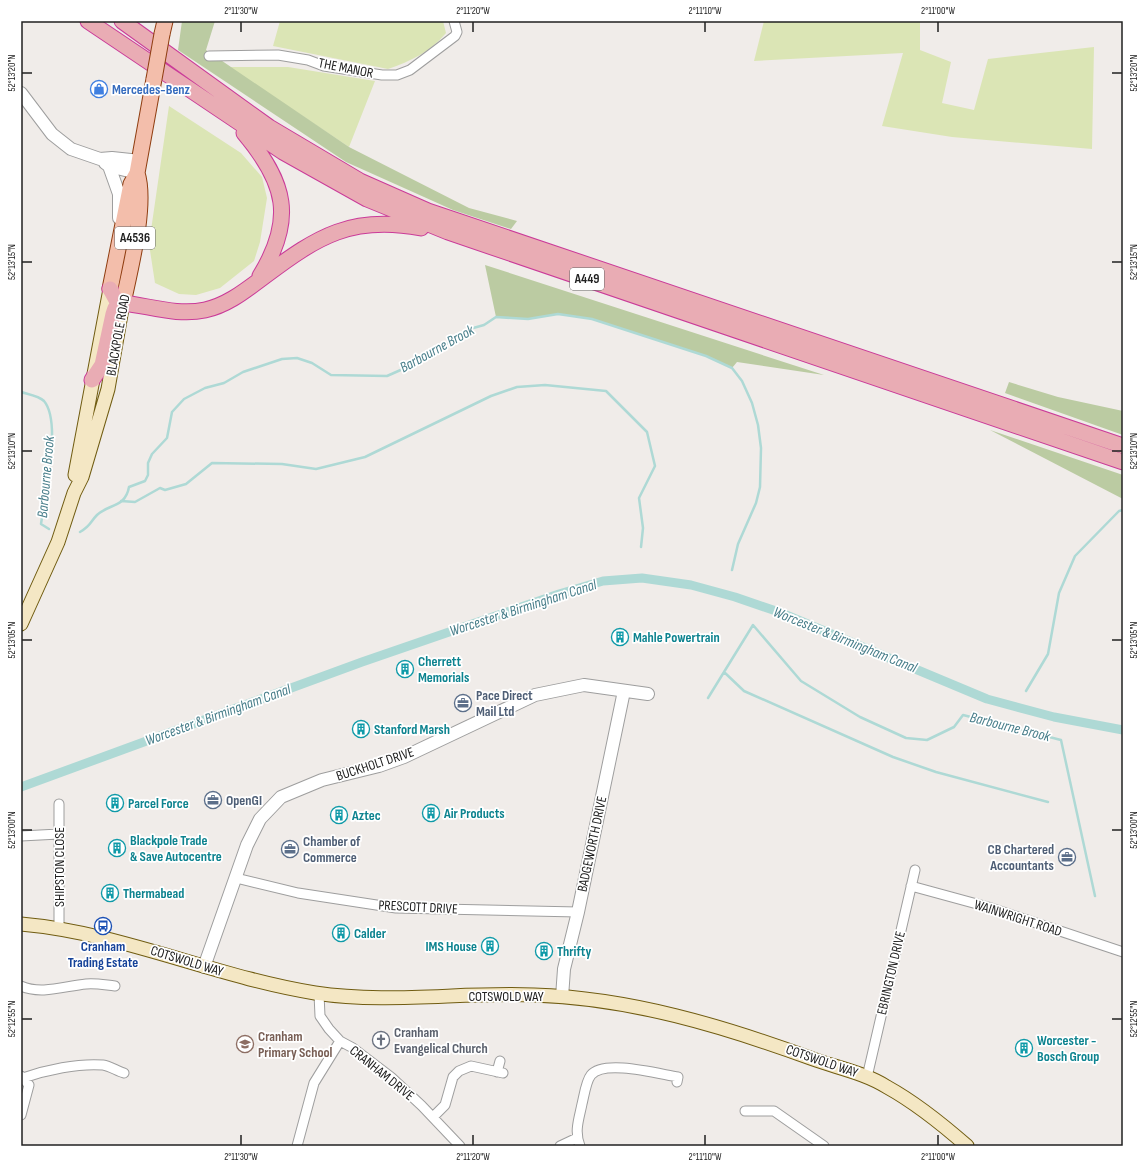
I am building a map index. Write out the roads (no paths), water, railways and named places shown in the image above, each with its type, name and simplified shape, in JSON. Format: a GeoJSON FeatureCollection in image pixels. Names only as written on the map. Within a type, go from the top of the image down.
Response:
{"type":"FeatureCollection","features":[{"type":"Feature","properties":{"kind":"highway","name":"A449"},"geometry":{"type":"LineString","coordinates":[[88,21],[233,120],[283,152],[360,195],[448,232],[1123,462]]}},
{"type":"Feature","properties":{"kind":"highway","name":"A449"},"geometry":{"type":"LineString","coordinates":[[124,22],[269,128],[360,181],[428,211],[1123,446]]}},
{"type":"Feature","properties":{"kind":"highway"},"geometry":{"type":"LineString","coordinates":[[233,120],[265,160],[277,185],[281,201],[282,216],[276,248],[255,284]]}},
{"type":"Feature","properties":{"kind":"highway"},"geometry":{"type":"LineString","coordinates":[[110,290],[116,300],[123,303],[175,311],[204,310],[230,302],[302,249],[342,230],[355,227],[394,224],[448,232]]}},
{"type":"Feature","properties":{"kind":"highway"},"geometry":{"type":"LineString","coordinates":[[92,380],[102,365],[115,308],[123,303]]}},
{"type":"Feature","properties":{"kind":"main road","name":"BLACKPOLE ROAD"},"geometry":{"type":"LineString","coordinates":[[74,493],[75,476],[92,380],[131,184],[139,167],[164,27]]}},
{"type":"Feature","properties":{"kind":"main road","name":"BLACKPOLE ROAD"},"geometry":{"type":"LineString","coordinates":[[21,624],[58,542],[74,493],[82,477],[108,389],[134,243],[141,185],[139,167]]}},
{"type":"Feature","properties":{"kind":"main road","name":"COTSWOLD WAY"},"geometry":{"type":"LineString","coordinates":[[21,924],[113,939],[204,967],[319,994],[394,998],[534,995],[609,1003],[689,1018],[764,1040],[867,1077],[887,1086],[935,1119],[967,1146]]}},
{"type":"Feature","properties":{"kind":"street","name":"THE MANOR"},"geometry":{"type":"LineString","coordinates":[[209,56],[278,55],[353,71],[382,75],[397,75],[410,70],[455,36],[456,32],[454,21]]}},
{"type":"Feature","properties":{"kind":"street"},"geometry":{"type":"LineString","coordinates":[[21,93],[58,140],[71,149],[104,163],[139,167]]}},
{"type":"Feature","properties":{"kind":"street"},"geometry":{"type":"LineString","coordinates":[[104,163],[119,194],[118,224],[121,235]]}},
{"type":"Feature","properties":{"kind":"street","name":"BUCKHOLT DRIVE"},"geometry":{"type":"LineString","coordinates":[[204,967],[247,845],[260,819],[281,797],[322,780],[378,766],[404,757],[535,695],[584,685],[648,694]]}},
{"type":"Feature","properties":{"kind":"street","name":"BADGEWORTH DRIVE"},"geometry":{"type":"LineString","coordinates":[[562,997],[564,969],[578,912],[624,691]]}},
{"type":"Feature","properties":{"kind":"street","name":"SHIPSTON CLOSE"},"geometry":{"type":"LineString","coordinates":[[59,804],[59,929]]}},
{"type":"Feature","properties":{"kind":"street"},"geometry":{"type":"LineString","coordinates":[[21,836],[59,834]]}},
{"type":"Feature","properties":{"kind":"street","name":"EBRINGTON DRIVE"},"geometry":{"type":"LineString","coordinates":[[867,1077],[915,870]]}},
{"type":"Feature","properties":{"kind":"street","name":"PRESCOTT DRIVE"},"geometry":{"type":"LineString","coordinates":[[236,878],[298,893],[396,908],[578,912]]}},
{"type":"Feature","properties":{"kind":"street","name":"WAINWRIGHT ROAD"},"geometry":{"type":"LineString","coordinates":[[912,886],[988,907],[1123,952]]}},
{"type":"Feature","properties":{"kind":"street"},"geometry":{"type":"LineString","coordinates":[[21,986],[30,990],[49,990],[89,984],[115,986]]}},
{"type":"Feature","properties":{"kind":"street","name":"CRANHAM DRIVE"},"geometry":{"type":"LineString","coordinates":[[319,994],[320,1016],[329,1030],[340,1041],[353,1048],[391,1077],[433,1117],[460,1146]]}},
{"type":"Feature","properties":{"kind":"street"},"geometry":{"type":"LineString","coordinates":[[298,1146],[314,1083],[340,1041]]}},
{"type":"Feature","properties":{"kind":"street"},"geometry":{"type":"LineString","coordinates":[[433,1117],[445,1105],[453,1077],[459,1071],[471,1066],[500,1072],[500,1061]]}},
{"type":"Feature","properties":{"kind":"street"},"geometry":{"type":"LineString","coordinates":[[21,1115],[29,1085],[22,1077],[47,1070],[104,1065],[124,1073]]}},
{"type":"Feature","properties":{"kind":"street"},"geometry":{"type":"LineString","coordinates":[[560,1146],[578,1142],[576,1131],[583,1099],[591,1075],[599,1068],[612,1067],[678,1077],[677,1082]]}},
{"type":"Feature","properties":{"kind":"street"},"geometry":{"type":"LineString","coordinates":[[745,1111],[774,1111],[824,1146]]}},
{"type":"Feature","properties":{"kind":"waterway","name":"Barbourne Brook"},"geometry":{"type":"LineString","coordinates":[[80,532],[84,530],[100,513],[122,501],[127,495],[129,487],[145,481],[148,475],[148,463],[152,454],[167,438],[172,412],[184,399],[205,388],[224,383],[243,372],[282,359],[297,358],[312,363],[331,375],[387,376],[421,361],[439,347],[454,340],[466,330],[484,325],[496,317],[528,319],[558,314],[592,319],[706,356],[732,368],[742,381],[752,403],[758,425],[761,448],[760,487],[756,503],[738,544],[732,570]]}},
{"type":"Feature","properties":{"kind":"waterway"},"geometry":{"type":"LineString","coordinates":[[121,501],[135,502],[160,488],[165,490],[186,484],[212,463],[282,464],[316,469],[365,457],[491,396],[517,387],[545,385],[606,391],[647,432],[655,466],[639,498],[643,528],[641,547]]}},
{"type":"Feature","properties":{"kind":"waterway","name":"Barbourne Brook"},"geometry":{"type":"LineString","coordinates":[[21,392],[36,396],[44,401],[49,411],[52,425],[51,460],[41,524],[49,529]]}},
{"type":"Feature","properties":{"kind":"waterway","name":"Barbourne Brook"},"geometry":{"type":"LineString","coordinates":[[1026,691],[1048,654],[1059,593],[1075,556],[1119,511],[1123,510]]}},
{"type":"Feature","properties":{"kind":"waterway","name":"Worcester & Birmingham Canal"},"geometry":{"type":"LineString","coordinates":[[21,787],[362,662],[559,594],[603,581],[642,578],[691,585],[735,597],[779,612],[987,699],[1054,717],[1123,730]]}},
{"type":"Feature","properties":{"kind":"waterway","name":"Barbourne Brook"},"geometry":{"type":"LineString","coordinates":[[1048,802],[936,772],[893,757],[744,691],[724,672],[753,625],[801,681],[860,717],[906,738],[927,740],[954,727],[963,715],[1061,740],[1095,896]]}},
{"type":"Feature","properties":{"kind":"waterway"},"geometry":{"type":"LineString","coordinates":[[708,698],[724,672]]}},
{"type":"Feature","properties":{"kind":"place","name":"Mercedes-Benz"},"geometry":{"type":"Point","coordinates":[99,89]}},
{"type":"Feature","properties":{"kind":"place","name":"Mahle Powertrain"},"geometry":{"type":"Point","coordinates":[620,637]}},
{"type":"Feature","properties":{"kind":"place","name":"Cherrett Memorials"},"geometry":{"type":"Point","coordinates":[405,669]}},
{"type":"Feature","properties":{"kind":"place","name":"Pace Direct Mail Ltd"},"geometry":{"type":"Point","coordinates":[463,703]}},
{"type":"Feature","properties":{"kind":"place","name":"Stanford Marsh"},"geometry":{"type":"Point","coordinates":[361,729]}},
{"type":"Feature","properties":{"kind":"place","name":"OpenGI"},"geometry":{"type":"Point","coordinates":[213,800]}},
{"type":"Feature","properties":{"kind":"place","name":"Parcel Force"},"geometry":{"type":"Point","coordinates":[115,803]}},
{"type":"Feature","properties":{"kind":"place","name":"Air Products"},"geometry":{"type":"Point","coordinates":[431,813]}},
{"type":"Feature","properties":{"kind":"place","name":"Aztec"},"geometry":{"type":"Point","coordinates":[339,815]}},
{"type":"Feature","properties":{"kind":"place","name":"Blackpole Trade & Save Autocentre"},"geometry":{"type":"Point","coordinates":[117,848]}},
{"type":"Feature","properties":{"kind":"place","name":"Chamber of Commerce"},"geometry":{"type":"Point","coordinates":[290,849]}},
{"type":"Feature","properties":{"kind":"place","name":"CB Chartered Accountants"},"geometry":{"type":"Point","coordinates":[1067,857]}},
{"type":"Feature","properties":{"kind":"place","name":"Thermabead"},"geometry":{"type":"Point","coordinates":[110,893]}},
{"type":"Feature","properties":{"kind":"place","name":"Cranham Trading Estate"},"geometry":{"type":"Point","coordinates":[103,926]}},
{"type":"Feature","properties":{"kind":"place","name":"Calder"},"geometry":{"type":"Point","coordinates":[341,933]}},
{"type":"Feature","properties":{"kind":"place","name":"IMS House"},"geometry":{"type":"Point","coordinates":[490,946]}},
{"type":"Feature","properties":{"kind":"place","name":"Thrifty"},"geometry":{"type":"Point","coordinates":[544,951]}},
{"type":"Feature","properties":{"kind":"place","name":"Cranham Evangelical Church"},"geometry":{"type":"Point","coordinates":[381,1040]}},
{"type":"Feature","properties":{"kind":"place","name":"Cranham Primary School"},"geometry":{"type":"Point","coordinates":[245,1044]}},
{"type":"Feature","properties":{"kind":"place","name":"Worcester - Bosch Group"},"geometry":{"type":"Point","coordinates":[1024,1048]}}]}
